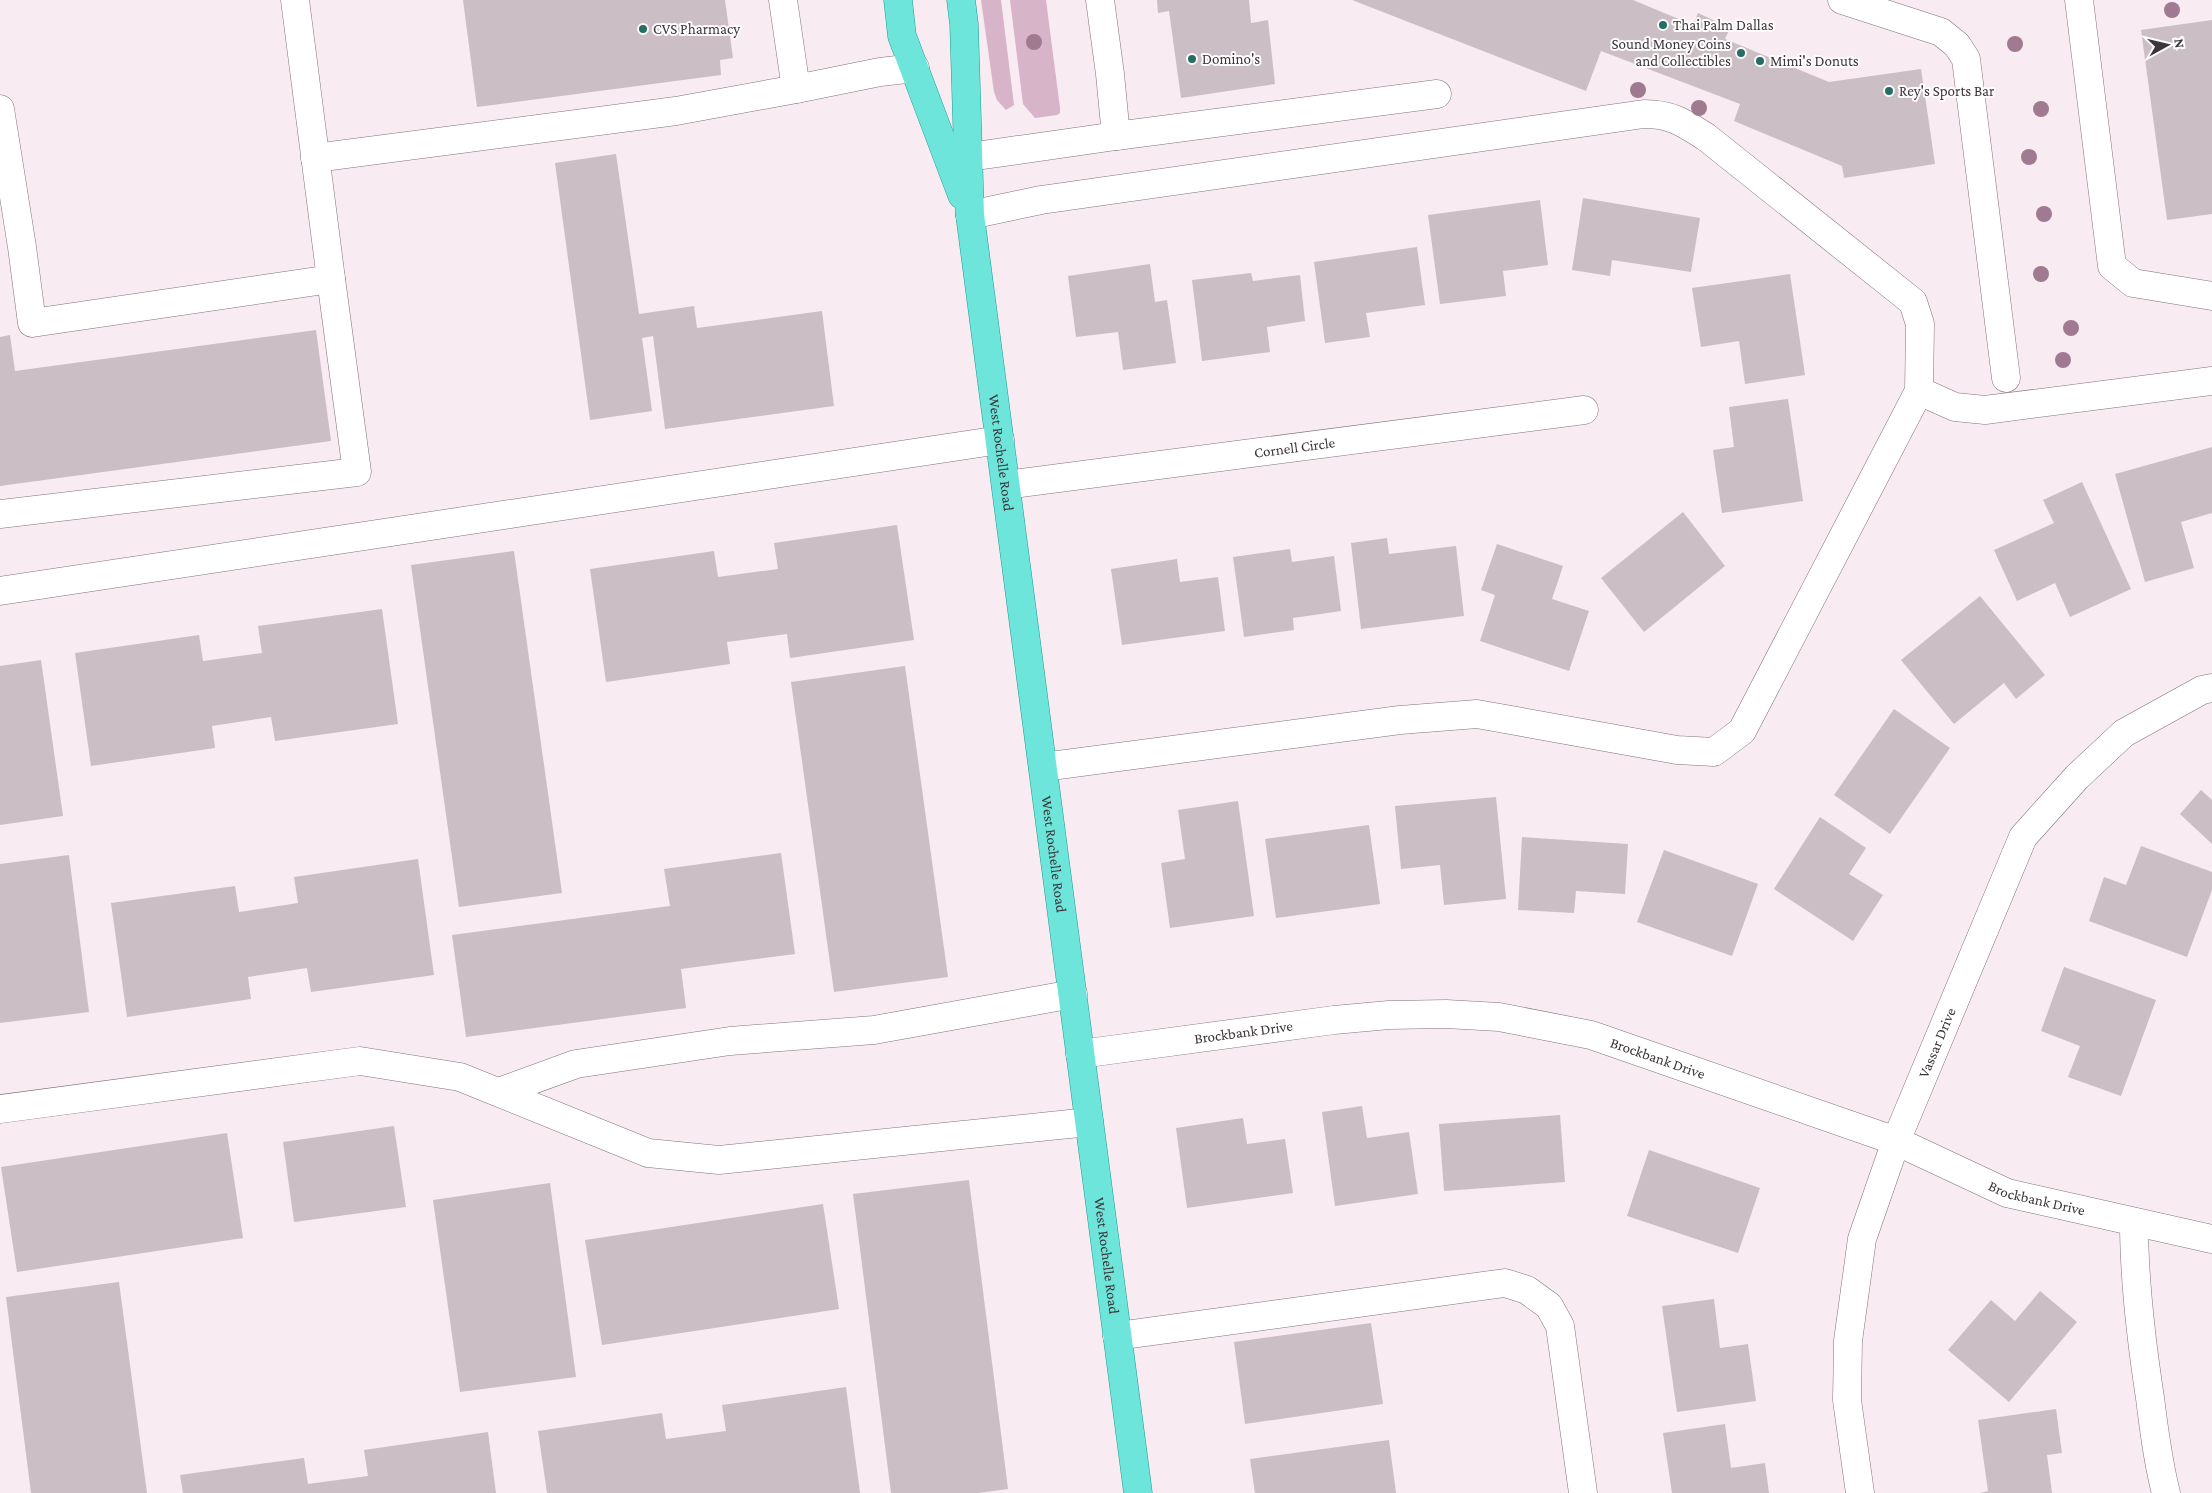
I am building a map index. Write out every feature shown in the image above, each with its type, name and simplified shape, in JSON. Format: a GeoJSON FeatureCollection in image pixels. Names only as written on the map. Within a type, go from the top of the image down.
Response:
{"type":"FeatureCollection","features":[{"type":"Feature","properties":{"kind":"main road","name":"West Rochelle Road"},"geometry":{"type":"LineString","coordinates":[[898,0],[902,36],[970,216]]}},
{"type":"Feature","properties":{"kind":"main road","name":"West Rochelle Road"},"geometry":{"type":"LineString","coordinates":[[961,0],[964,24],[970,216],[1138,1493]]}},
{"type":"Feature","properties":{"kind":"street"},"geometry":{"type":"LineString","coordinates":[[0,514],[357,472],[295,0]]}},
{"type":"Feature","properties":{"kind":"street"},"geometry":{"type":"LineString","coordinates":[[782,0],[796,88]]}},
{"type":"Feature","properties":{"kind":"street"},"geometry":{"type":"LineString","coordinates":[[1100,0],[1116,136]]}},
{"type":"Feature","properties":{"kind":"street"},"geometry":{"type":"LineString","coordinates":[[1842,0],[1910,11],[1957,44],[1966,59],[2006,378]]}},
{"type":"Feature","properties":{"kind":"street"},"geometry":{"type":"LineString","coordinates":[[2079,0],[2112,266],[2133,284],[2212,296]]}},
{"type":"Feature","properties":{"kind":"street"},"geometry":{"type":"LineString","coordinates":[[315,158],[676,111],[880,72],[914,68]]}},
{"type":"Feature","properties":{"kind":"street"},"geometry":{"type":"LineString","coordinates":[[969,157],[1437,94]]}},
{"type":"Feature","properties":{"kind":"street"},"geometry":{"type":"LineString","coordinates":[[0,109],[32,323],[331,279]]}},
{"type":"Feature","properties":{"kind":"street"},"geometry":{"type":"LineString","coordinates":[[970,216],[1041,200],[1634,115],[1660,114],[1674,118],[1706,137],[1913,302],[1920,324],[1919,391],[1742,731],[1714,752],[1677,750],[1476,714],[1400,720],[1043,767]]}},
{"type":"Feature","properties":{"kind":"street"},"geometry":{"type":"LineString","coordinates":[[1919,391],[1955,407],[1985,410],[2212,381]]}},
{"type":"Feature","properties":{"kind":"street","name":"Cornell Circle"},"geometry":{"type":"LineString","coordinates":[[1006,485],[1584,410]]}},
{"type":"Feature","properties":{"kind":"street"},"geometry":{"type":"LineString","coordinates":[[0,591],[1000,440]]}},
{"type":"Feature","properties":{"kind":"street","name":"Vassar Drive"},"geometry":{"type":"LineString","coordinates":[[1860,1493],[1847,1400],[1848,1341],[1862,1238],[1896,1141],[2023,837],[2077,776],[2124,733],[2202,690],[2212,688]]}},
{"type":"Feature","properties":{"kind":"street"},"geometry":{"type":"LineString","coordinates":[[498,1092],[576,1064],[730,1041],[874,1030],[1073,994]]}},
{"type":"Feature","properties":{"kind":"street","name":"Brockbank Drive"},"geometry":{"type":"LineString","coordinates":[[1080,1054],[1334,1020],[1389,1015],[1446,1014],[1499,1017],[1590,1036],[1896,1141],[2008,1193],[2134,1222],[2211,1231]]}},
{"type":"Feature","properties":{"kind":"street"},"geometry":{"type":"LineString","coordinates":[[0,1109],[360,1060],[460,1077],[648,1154],[719,1160],[1089,1122]]}},
{"type":"Feature","properties":{"kind":"street"},"geometry":{"type":"LineString","coordinates":[[2134,1222],[2134,1266],[2139,1328],[2159,1468],[2166,1493]]}},
{"type":"Feature","properties":{"kind":"street"},"geometry":{"type":"LineString","coordinates":[[1117,1336],[1505,1284],[1527,1290],[1549,1306],[1560,1326],[1583,1493]]}},
{"type":"Feature","properties":{"kind":"shaded area"},"geometry":{"type":"Polygon","coordinates":[[[981,0],[1001,0],[1014,105],[1006,110],[997,100],[994,92],[981,0]]]}},
{"type":"Feature","properties":{"kind":"shaded area"},"geometry":{"type":"Polygon","coordinates":[[[1010,0],[1046,0],[1060,108],[1060,113],[1057,115],[1035,118],[1023,104],[1010,0]]]}},
{"type":"Feature","properties":{"kind":"building","name":"CVS Pharmacy"},"geometry":{"type":"Polygon","coordinates":[[[463,0],[725,0],[733,58],[720,60],[721,75],[477,107],[463,0]]]}},
{"type":"Feature","properties":{"kind":"building"},"geometry":{"type":"Polygon","coordinates":[[[1157,0],[1249,0],[1251,23],[1268,20],[1275,84],[1181,98],[1169,11],[1158,13],[1157,0]]]}},
{"type":"Feature","properties":{"kind":"building"},"geometry":{"type":"Polygon","coordinates":[[[1352,0],[1633,0],[1693,25],[1698,13],[1730,28],[1725,39],[1829,82],[1921,69],[1935,164],[1844,178],[1842,166],[1734,121],[1740,104],[1601,51],[1586,91],[1352,0]]]}},
{"type":"Feature","properties":{"kind":"building"},"geometry":{"type":"Polygon","coordinates":[[[2212,20],[2212,214],[2167,220],[2141,30],[2212,20]]]}},
{"type":"Feature","properties":{"kind":"building"},"geometry":{"type":"Polygon","coordinates":[[[616,154],[639,314],[694,306],[697,328],[822,311],[834,406],[665,429],[653,336],[642,338],[652,411],[590,420],[555,163],[616,154]]]}},
{"type":"Feature","properties":{"kind":"building"},"geometry":{"type":"Polygon","coordinates":[[[1583,198],[1700,218],[1691,272],[1612,260],[1610,276],[1572,270],[1583,198]]]}},
{"type":"Feature","properties":{"kind":"building"},"geometry":{"type":"Polygon","coordinates":[[[1540,200],[1548,265],[1503,271],[1506,296],[1440,304],[1428,215],[1540,200]]]}},
{"type":"Feature","properties":{"kind":"building"},"geometry":{"type":"Polygon","coordinates":[[[1417,247],[1425,305],[1366,313],[1370,337],[1325,343],[1314,262],[1417,247]]]}},
{"type":"Feature","properties":{"kind":"building"},"geometry":{"type":"Polygon","coordinates":[[[1150,264],[1155,302],[1167,300],[1176,363],[1123,370],[1118,332],[1076,337],[1068,276],[1150,264]]]}},
{"type":"Feature","properties":{"kind":"building"},"geometry":{"type":"Polygon","coordinates":[[[1251,273],[1253,281],[1300,275],[1305,321],[1267,327],[1270,352],[1202,361],[1192,280],[1251,273]]]}},
{"type":"Feature","properties":{"kind":"building"},"geometry":{"type":"Polygon","coordinates":[[[1790,274],[1805,375],[1745,384],[1739,341],[1701,347],[1692,288],[1790,274]]]}},
{"type":"Feature","properties":{"kind":"building"},"geometry":{"type":"Polygon","coordinates":[[[316,330],[331,441],[0,486],[0,337],[10,335],[15,371],[316,330]]]}},
{"type":"Feature","properties":{"kind":"building"},"geometry":{"type":"Polygon","coordinates":[[[1788,399],[1803,501],[1722,513],[1713,450],[1734,447],[1729,407],[1788,399]]]}},
{"type":"Feature","properties":{"kind":"building"},"geometry":{"type":"Polygon","coordinates":[[[2212,447],[2212,513],[2181,522],[2194,568],[2145,582],[2115,474],[2212,447]]]}},
{"type":"Feature","properties":{"kind":"building"},"geometry":{"type":"Polygon","coordinates":[[[2082,482],[2131,589],[2070,617],[2055,583],[2017,601],[1994,550],[2054,523],[2043,500],[2082,482]]]}},
{"type":"Feature","properties":{"kind":"building"},"geometry":{"type":"Polygon","coordinates":[[[1683,512],[1725,566],[1644,632],[1601,578],[1683,512]]]}},
{"type":"Feature","properties":{"kind":"building"},"geometry":{"type":"Polygon","coordinates":[[[897,525],[914,640],[790,658],[787,634],[727,642],[730,664],[606,682],[590,569],[714,551],[718,577],[778,569],[774,543],[897,525]]]}},
{"type":"Feature","properties":{"kind":"building"},"geometry":{"type":"Polygon","coordinates":[[[1387,538],[1389,554],[1456,546],[1464,616],[1361,629],[1351,543],[1387,538]]]}},
{"type":"Feature","properties":{"kind":"building"},"geometry":{"type":"Polygon","coordinates":[[[1497,544],[1563,566],[1552,599],[1589,611],[1569,671],[1480,641],[1495,595],[1481,590],[1497,544]]]}},
{"type":"Feature","properties":{"kind":"building"},"geometry":{"type":"Polygon","coordinates":[[[1290,549],[1292,562],[1334,556],[1341,611],[1293,618],[1294,630],[1244,637],[1233,557],[1290,549]]]}},
{"type":"Feature","properties":{"kind":"building"},"geometry":{"type":"Polygon","coordinates":[[[514,551],[562,893],[459,907],[411,565],[514,551]]]}},
{"type":"Feature","properties":{"kind":"building"},"geometry":{"type":"Polygon","coordinates":[[[1177,559],[1180,582],[1218,577],[1225,631],[1122,645],[1111,569],[1177,559]]]}},
{"type":"Feature","properties":{"kind":"building"},"geometry":{"type":"Polygon","coordinates":[[[1980,596],[2045,675],[2016,699],[2004,683],[1954,724],[1901,660],[1980,596]]]}},
{"type":"Feature","properties":{"kind":"building"},"geometry":{"type":"Polygon","coordinates":[[[382,609],[398,724],[275,741],[271,717],[212,726],[215,748],[91,766],[75,653],[199,635],[203,661],[262,653],[258,626],[382,609]]]}},
{"type":"Feature","properties":{"kind":"building"},"geometry":{"type":"Polygon","coordinates":[[[41,660],[63,816],[0,825],[0,666],[41,660]]]}},
{"type":"Feature","properties":{"kind":"building"},"geometry":{"type":"Polygon","coordinates":[[[905,666],[948,977],[834,992],[791,682],[905,666]]]}},
{"type":"Feature","properties":{"kind":"building"},"geometry":{"type":"Polygon","coordinates":[[[1894,709],[1950,748],[1890,834],[1834,795],[1894,709]]]}},
{"type":"Feature","properties":{"kind":"building"},"geometry":{"type":"Polygon","coordinates":[[[2201,790],[2212,800],[2212,844],[2180,814],[2201,790]]]}},
{"type":"Feature","properties":{"kind":"building"},"geometry":{"type":"Polygon","coordinates":[[[1496,797],[1506,899],[1444,905],[1440,865],[1401,869],[1395,806],[1496,797]]]}},
{"type":"Feature","properties":{"kind":"building"},"geometry":{"type":"Polygon","coordinates":[[[1238,801],[1254,916],[1170,928],[1161,863],[1185,859],[1178,810],[1238,801]]]}},
{"type":"Feature","properties":{"kind":"building"},"geometry":{"type":"Polygon","coordinates":[[[1820,817],[1866,848],[1849,874],[1883,895],[1853,941],[1774,889],[1820,817]]]}},
{"type":"Feature","properties":{"kind":"building"},"geometry":{"type":"Polygon","coordinates":[[[1369,825],[1380,904],[1276,918],[1265,839],[1369,825]]]}},
{"type":"Feature","properties":{"kind":"building"},"geometry":{"type":"Polygon","coordinates":[[[1522,837],[1628,844],[1625,894],[1576,891],[1574,913],[1518,910],[1522,837]]]}},
{"type":"Feature","properties":{"kind":"building"},"geometry":{"type":"Polygon","coordinates":[[[2141,846],[2212,872],[2212,890],[2187,957],[2089,921],[2104,877],[2126,885],[2141,846]]]}},
{"type":"Feature","properties":{"kind":"building"},"geometry":{"type":"Polygon","coordinates":[[[1664,850],[1758,884],[1732,956],[1637,922],[1664,850]]]}},
{"type":"Feature","properties":{"kind":"building"},"geometry":{"type":"Polygon","coordinates":[[[781,853],[795,954],[681,969],[686,1008],[466,1037],[452,935],[670,906],[664,869],[781,853]]]}},
{"type":"Feature","properties":{"kind":"building"},"geometry":{"type":"Polygon","coordinates":[[[69,855],[89,1012],[0,1023],[0,864],[69,855]]]}},
{"type":"Feature","properties":{"kind":"building"},"geometry":{"type":"Polygon","coordinates":[[[418,859],[434,975],[311,992],[307,968],[248,977],[251,999],[127,1017],[111,903],[235,886],[239,912],[298,903],[294,877],[418,859]]]}},
{"type":"Feature","properties":{"kind":"building"},"geometry":{"type":"Polygon","coordinates":[[[2064,967],[2156,1000],[2121,1096],[2068,1077],[2080,1046],[2041,1031],[2064,967]]]}},
{"type":"Feature","properties":{"kind":"building"},"geometry":{"type":"Polygon","coordinates":[[[1362,1106],[1367,1138],[1409,1132],[1418,1194],[1335,1206],[1322,1112],[1362,1106]]]}},
{"type":"Feature","properties":{"kind":"building"},"geometry":{"type":"Polygon","coordinates":[[[1560,1115],[1565,1182],[1444,1191],[1439,1124],[1560,1115]]]}},
{"type":"Feature","properties":{"kind":"building"},"geometry":{"type":"Polygon","coordinates":[[[1243,1118],[1247,1144],[1285,1139],[1293,1193],[1187,1208],[1176,1128],[1243,1118]]]}},
{"type":"Feature","properties":{"kind":"building"},"geometry":{"type":"Polygon","coordinates":[[[394,1126],[406,1207],[294,1222],[283,1142],[394,1126]]]}},
{"type":"Feature","properties":{"kind":"building"},"geometry":{"type":"Polygon","coordinates":[[[227,1133],[243,1238],[17,1272],[1,1167],[227,1133]]]}},
{"type":"Feature","properties":{"kind":"building"},"geometry":{"type":"Polygon","coordinates":[[[1649,1150],[1760,1188],[1738,1253],[1627,1216],[1649,1150]]]}},
{"type":"Feature","properties":{"kind":"building"},"geometry":{"type":"Polygon","coordinates":[[[969,1180],[1008,1489],[978,1493],[891,1493],[853,1194],[969,1180]]]}},
{"type":"Feature","properties":{"kind":"building"},"geometry":{"type":"Polygon","coordinates":[[[550,1183],[576,1377],[460,1392],[433,1200],[550,1183]]]}},
{"type":"Feature","properties":{"kind":"building"},"geometry":{"type":"Polygon","coordinates":[[[823,1204],[839,1309],[602,1345],[585,1240],[823,1204]]]}},
{"type":"Feature","properties":{"kind":"building"},"geometry":{"type":"Polygon","coordinates":[[[119,1282],[147,1493],[31,1493],[6,1297],[119,1282]]]}},
{"type":"Feature","properties":{"kind":"building"},"geometry":{"type":"Polygon","coordinates":[[[2040,1291],[2077,1322],[2009,1402],[1948,1350],[1991,1300],[2015,1321],[2040,1291]]]}},
{"type":"Feature","properties":{"kind":"building"},"geometry":{"type":"Polygon","coordinates":[[[1714,1299],[1720,1348],[1748,1344],[1756,1401],[1677,1412],[1662,1306],[1714,1299]]]}},
{"type":"Feature","properties":{"kind":"building"},"geometry":{"type":"Polygon","coordinates":[[[1371,1323],[1383,1404],[1245,1424],[1234,1342],[1371,1323]]]}},
{"type":"Feature","properties":{"kind":"building"},"geometry":{"type":"Polygon","coordinates":[[[846,1387],[860,1493],[547,1493],[538,1431],[662,1413],[666,1439],[726,1431],[722,1405],[846,1387]]]}},
{"type":"Feature","properties":{"kind":"building"},"geometry":{"type":"Polygon","coordinates":[[[2056,1409],[2062,1453],[2047,1455],[2052,1493],[1980,1493],[1988,1491],[1978,1420],[2056,1409]]]}},
{"type":"Feature","properties":{"kind":"building"},"geometry":{"type":"Polygon","coordinates":[[[1725,1424],[1731,1468],[1765,1463],[1769,1493],[1672,1493],[1663,1433],[1725,1424]]]}},
{"type":"Feature","properties":{"kind":"building"},"geometry":{"type":"Polygon","coordinates":[[[488,1432],[496,1493],[183,1493],[180,1475],[304,1458],[308,1484],[368,1476],[364,1450],[488,1432]]]}},
{"type":"Feature","properties":{"kind":"building"},"geometry":{"type":"Polygon","coordinates":[[[1389,1440],[1396,1493],[1255,1493],[1250,1459],[1389,1440]]]}},
{"type":"Feature","properties":{"kind":"place","name":"Thai Palm Dallas"},"geometry":{"type":"Point","coordinates":[1663,25]}},
{"type":"Feature","properties":{"kind":"place","name":"CVS Pharmacy"},"geometry":{"type":"Point","coordinates":[643,29]}},
{"type":"Feature","properties":{"kind":"place","name":"Sound Money Coins and Collectibles"},"geometry":{"type":"Point","coordinates":[1741,53]}},
{"type":"Feature","properties":{"kind":"place","name":"Domino's"},"geometry":{"type":"Point","coordinates":[1192,59]}},
{"type":"Feature","properties":{"kind":"place","name":"Mimi's Donuts"},"geometry":{"type":"Point","coordinates":[1760,61]}},
{"type":"Feature","properties":{"kind":"place","name":"Rey's Sports Bar"},"geometry":{"type":"Point","coordinates":[1889,91]}}]}
